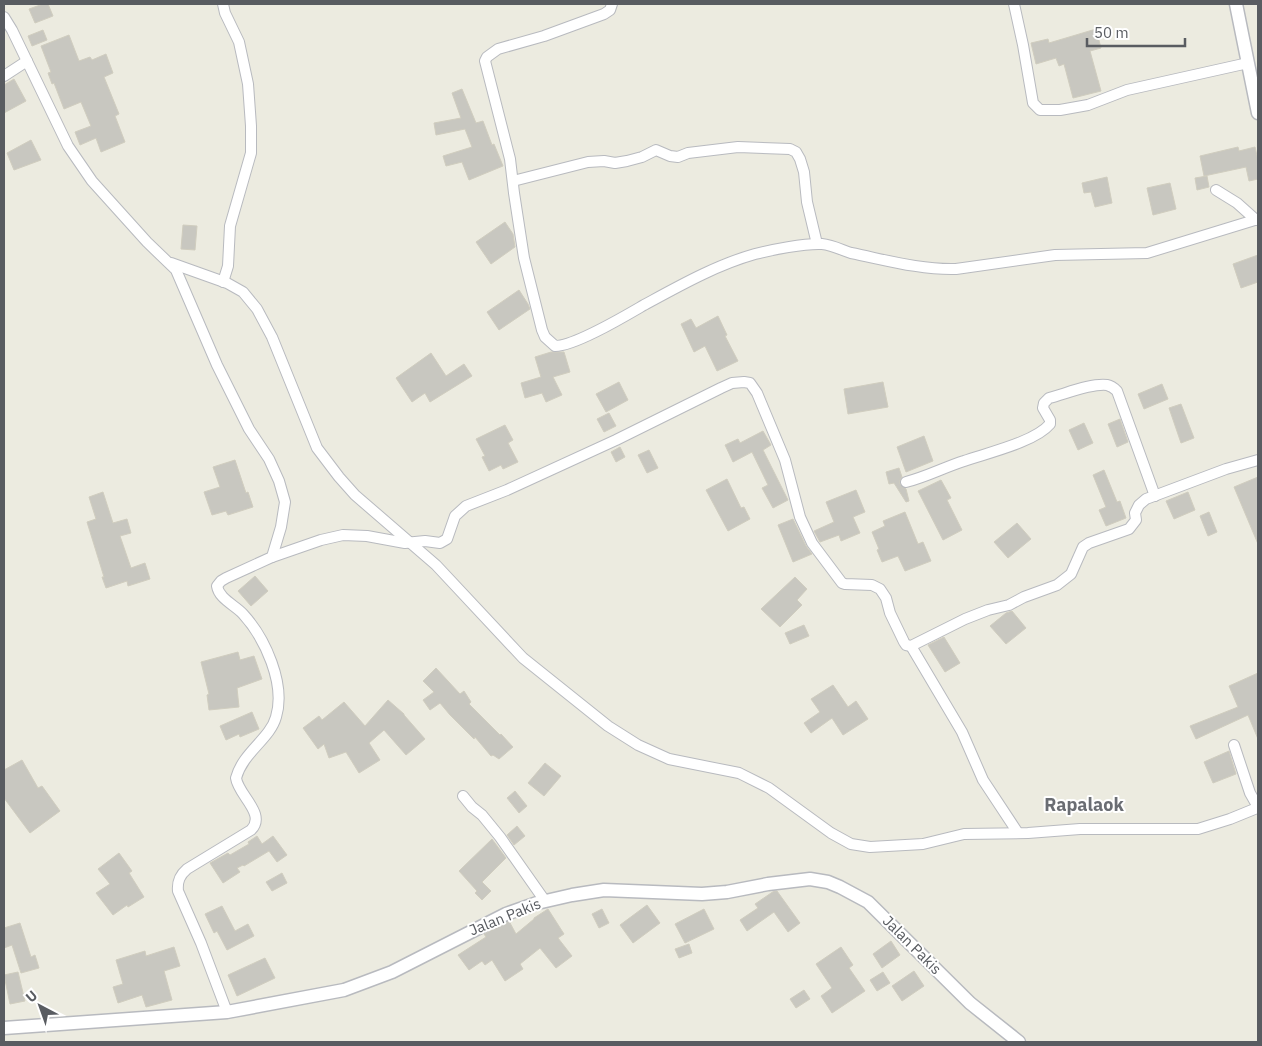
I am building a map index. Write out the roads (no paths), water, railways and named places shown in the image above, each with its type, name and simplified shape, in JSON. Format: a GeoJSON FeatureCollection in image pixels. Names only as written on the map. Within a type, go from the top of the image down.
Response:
{"type":"FeatureCollection","features":[{"type":"Feature","properties":{"kind":"street"},"geometry":{"type":"LineString","coordinates":[[222,282],[228,266],[230,226],[251,153],[251,126],[246,76],[239,42],[225,13],[223,4]]}},
{"type":"Feature","properties":{"kind":"street"},"geometry":{"type":"LineString","coordinates":[[612,4],[610,10],[604,14],[544,36],[498,49],[486,58],[486,67],[510,159],[524,258],[542,330],[551,344],[555,346],[615,322],[676,288],[755,254],[824,244],[844,251],[916,266],[956,269],[1055,255],[1147,253],[1257,219]]}},
{"type":"Feature","properties":{"kind":"street"},"geometry":{"type":"LineString","coordinates":[[1014,4],[1033,103],[1040,110],[1060,110],[1088,105],[1126,90],[1248,63]]}},
{"type":"Feature","properties":{"kind":"street"},"geometry":{"type":"LineString","coordinates":[[1236,4],[1258,113]]}},
{"type":"Feature","properties":{"kind":"street"},"geometry":{"type":"LineString","coordinates":[[4,18],[68,146],[92,181],[147,242],[171,263],[176,270],[217,365],[249,429],[269,459],[279,481],[285,502],[281,527],[272,557]]}},
{"type":"Feature","properties":{"kind":"street"},"geometry":{"type":"LineString","coordinates":[[4,76],[27,61]]}},
{"type":"Feature","properties":{"kind":"street"},"geometry":{"type":"LineString","coordinates":[[513,181],[588,162],[604,161],[616,163],[627,161],[642,157],[656,150],[678,157],[688,153],[738,147],[790,149],[796,152],[804,172],[807,202],[817,244]]}},
{"type":"Feature","properties":{"kind":"street"},"geometry":{"type":"LineString","coordinates":[[1216,190],[1237,203],[1257,219]]}},
{"type":"Feature","properties":{"kind":"street"},"geometry":{"type":"LineString","coordinates":[[171,263],[243,292],[257,309],[272,337],[317,448],[339,477],[355,495],[436,565],[523,658],[608,726],[638,745],[669,758],[739,773],[769,788],[831,834],[851,844],[870,847],[923,844],[964,834],[1080,829],[1198,829],[1230,819],[1258,807],[1244,776],[1234,745]]}},
{"type":"Feature","properties":{"kind":"street"},"geometry":{"type":"LineString","coordinates":[[227,1012],[201,943],[178,891],[179,878],[187,869],[252,830],[256,823],[255,812],[238,788],[236,778],[244,760],[266,734],[276,718],[278,685],[276,673],[259,635],[241,611],[221,595],[217,586],[221,581],[272,557],[321,540],[343,536],[367,536],[410,543],[426,541],[436,544],[444,542],[449,536],[455,516],[466,506],[507,490],[616,440],[732,383],[750,383],[763,403],[786,460],[800,517],[812,543],[842,583],[872,585],[880,589],[886,598],[890,613],[904,642],[906,645],[911,646],[962,732],[983,780],[1018,833]]}},
{"type":"Feature","properties":{"kind":"street"},"geometry":{"type":"LineString","coordinates":[[906,482],[964,461],[1002,450],[1035,435],[1050,424],[1050,420],[1043,408],[1044,403],[1049,398],[1090,387],[1106,385],[1111,386],[1117,391],[1155,496]]}},
{"type":"Feature","properties":{"kind":"street"},"geometry":{"type":"LineString","coordinates":[[911,646],[965,619],[988,610],[1009,605],[1024,597],[1057,585],[1071,574],[1083,547],[1089,543],[1129,529],[1136,520],[1135,513],[1139,505],[1146,499],[1226,468],[1258,460]]}},
{"type":"Feature","properties":{"kind":"street"},"geometry":{"type":"LineString","coordinates":[[463,796],[482,815],[545,901]]}},
{"type":"Feature","properties":{"kind":"street","name":"Jalan Pakis"},"geometry":{"type":"LineString","coordinates":[[4,1028],[227,1012],[276,1004],[352,987],[392,972],[506,914],[545,901],[604,890],[702,894],[810,879],[828,882],[868,902],[970,1003],[1019,1042]]}},
{"type":"Feature","properties":{"kind":"district","name":"Rapalaok"},"geometry":{"type":"Point","coordinates":[1084,805]}}]}
